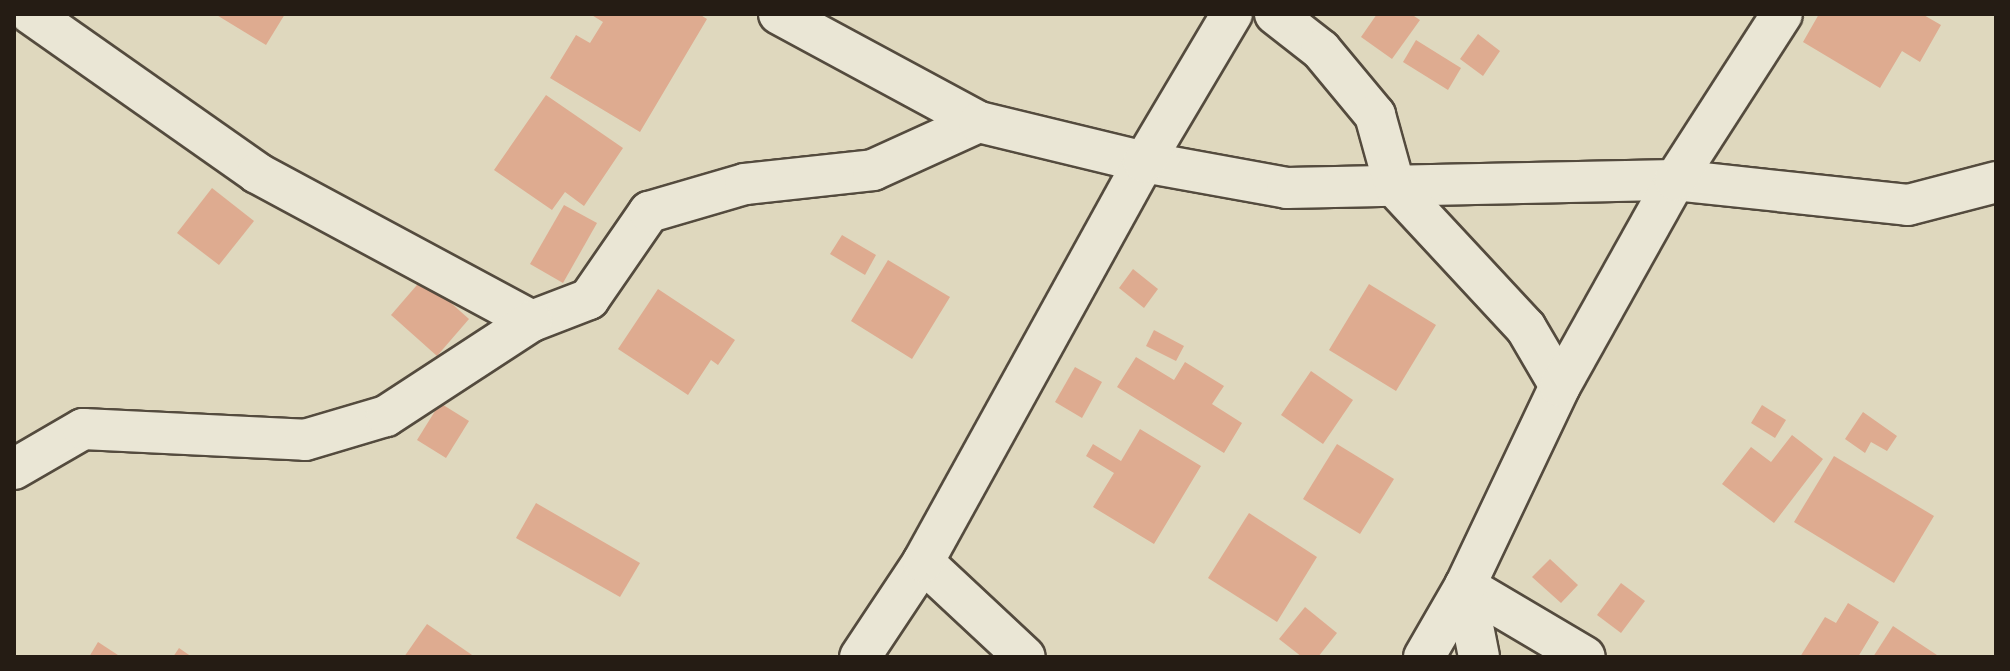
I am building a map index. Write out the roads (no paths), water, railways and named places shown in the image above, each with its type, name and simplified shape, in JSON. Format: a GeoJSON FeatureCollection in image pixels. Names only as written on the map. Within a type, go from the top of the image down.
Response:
{"type":"FeatureCollection","features":[{"type":"Feature","properties":{"kind":"street"},"geometry":{"type":"LineString","coordinates":[[31,14],[257,173],[532,321]]}},
{"type":"Feature","properties":{"kind":"street"},"geometry":{"type":"LineString","coordinates":[[779,14],[979,122],[1144,162],[1287,188],[1675,180],[1908,205],[1996,182]]}},
{"type":"Feature","properties":{"kind":"street"},"geometry":{"type":"LineString","coordinates":[[860,657],[923,562],[1144,162],[1232,14]]}},
{"type":"Feature","properties":{"kind":"street"},"geometry":{"type":"LineString","coordinates":[[1275,14],[1321,50],[1375,115],[1395,187],[1526,328],[1560,386]]}},
{"type":"Feature","properties":{"kind":"street"},"geometry":{"type":"LineString","coordinates":[[1424,657],[1465,586],[1560,386],[1675,180],[1782,14]]}},
{"type":"Feature","properties":{"kind":"street"},"geometry":{"type":"LineString","coordinates":[[14,469],[83,429],[305,440],[386,416],[532,321],[589,299],[649,212],[745,184],[873,170],[979,122]]}},
{"type":"Feature","properties":{"kind":"street"},"geometry":{"type":"LineString","coordinates":[[923,562],[1025,657]]}},
{"type":"Feature","properties":{"kind":"street"},"geometry":{"type":"LineString","coordinates":[[1465,586],[1479,657]]}},
{"type":"Feature","properties":{"kind":"street"},"geometry":{"type":"LineString","coordinates":[[1465,586],[1585,657]]}}]}
